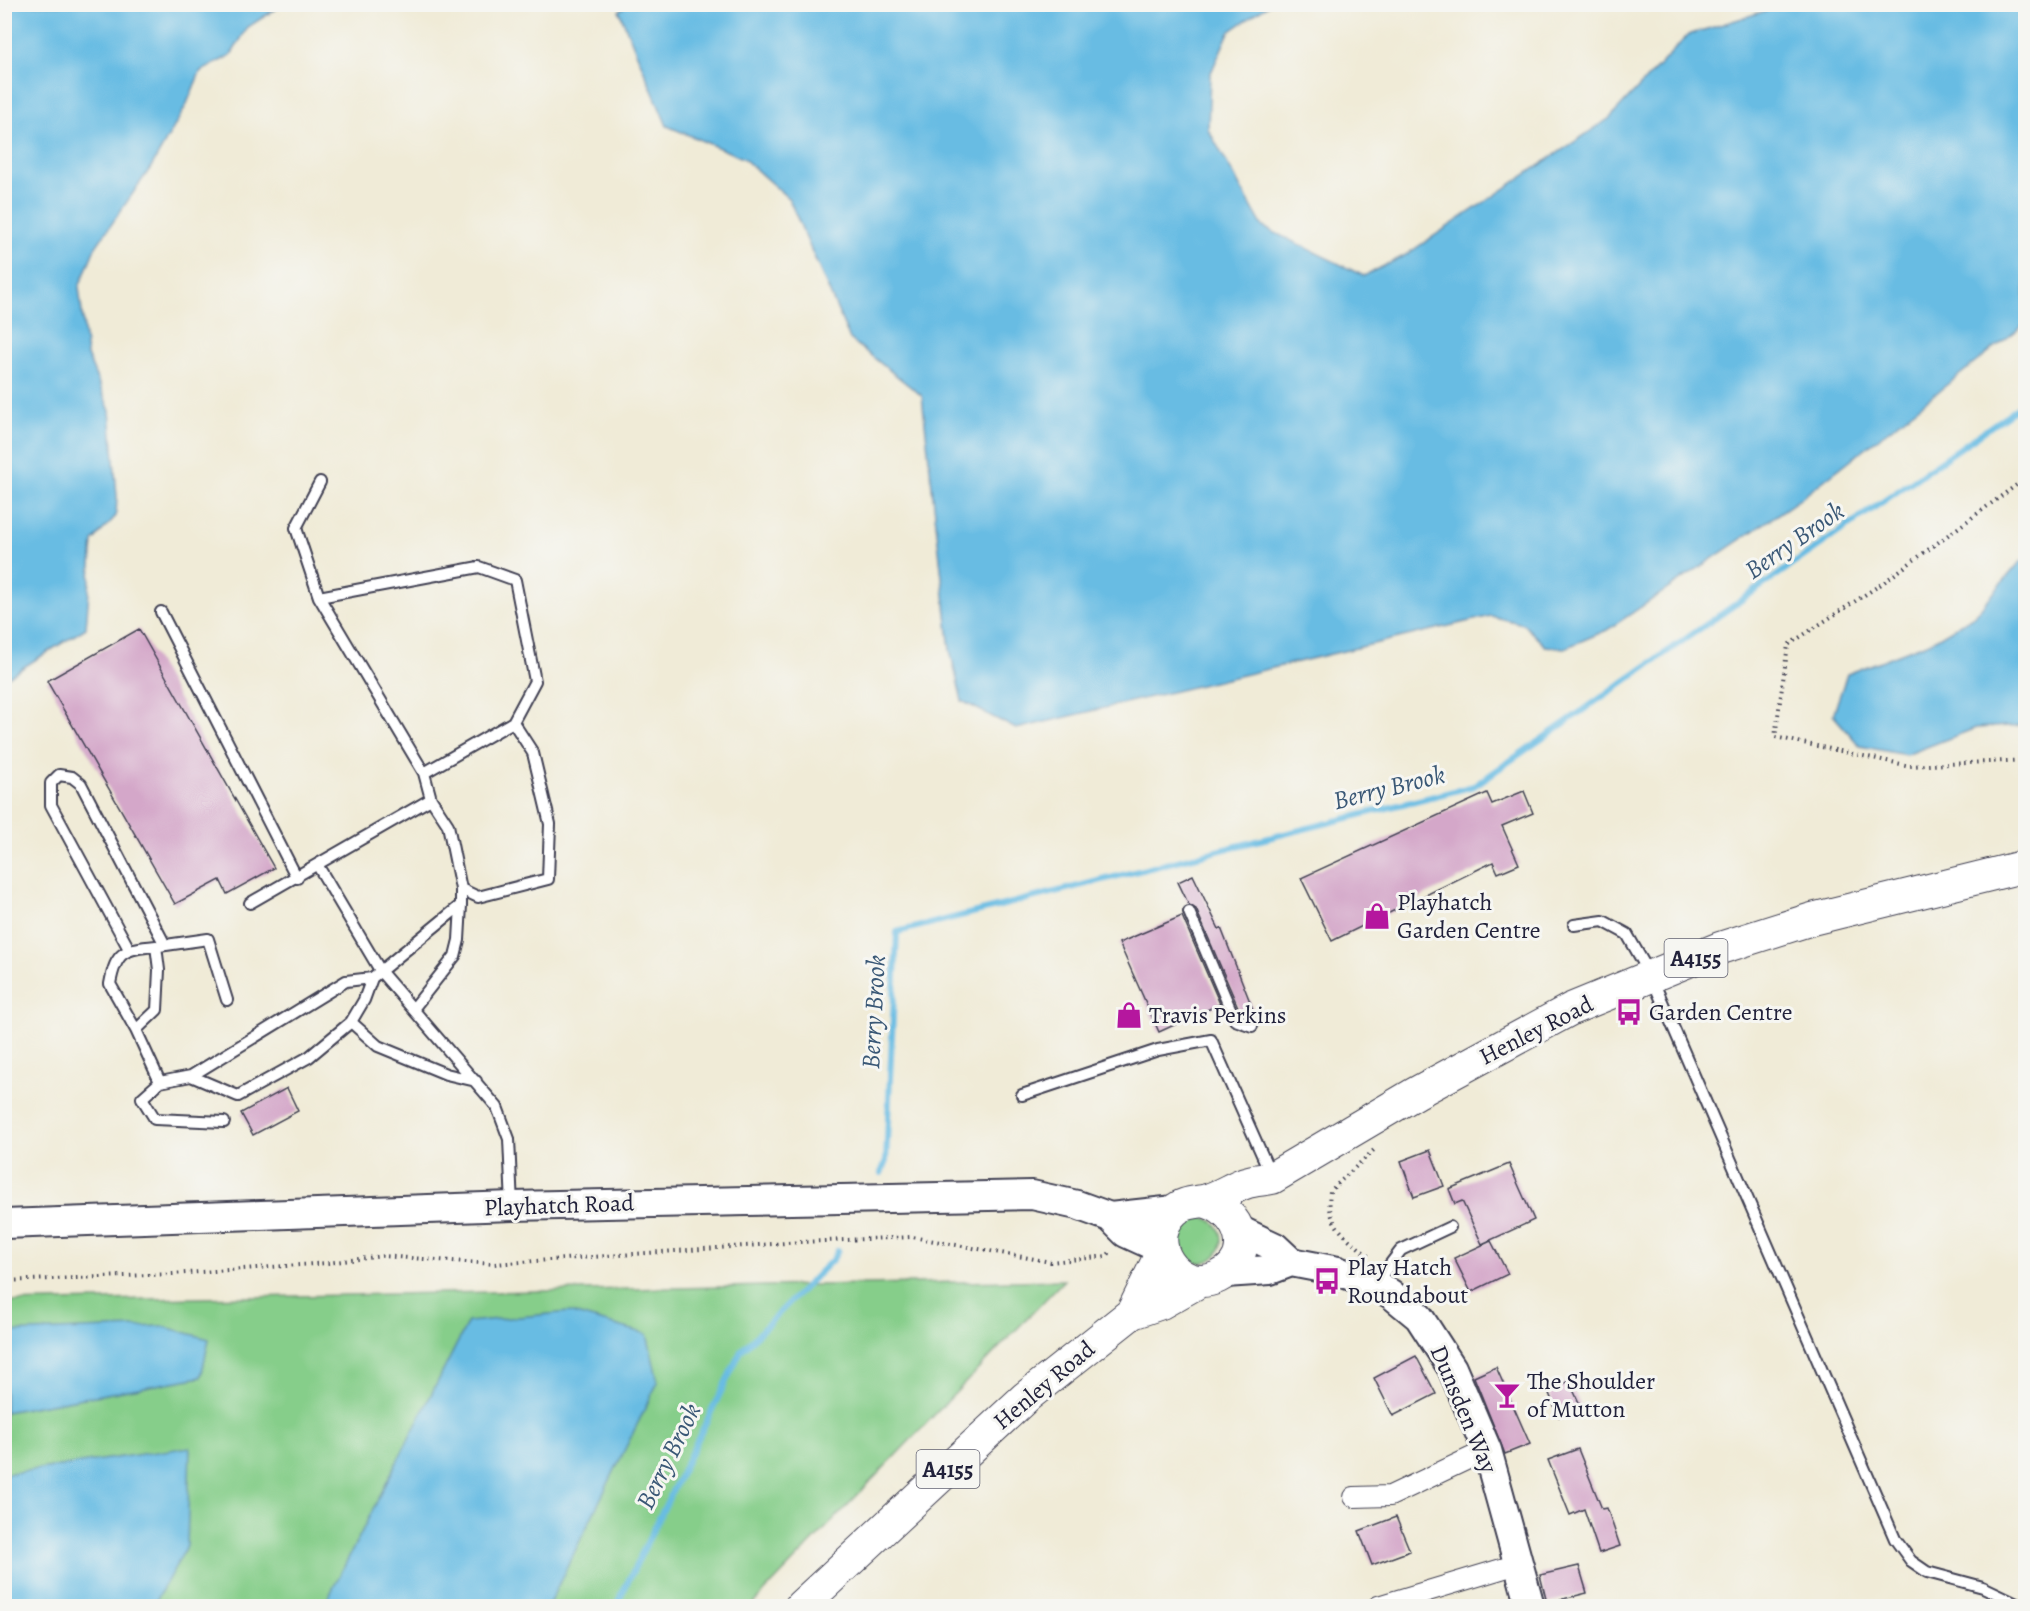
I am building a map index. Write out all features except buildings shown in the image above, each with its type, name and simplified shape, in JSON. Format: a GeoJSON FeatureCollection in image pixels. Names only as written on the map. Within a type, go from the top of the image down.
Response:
{"type":"FeatureCollection","features":[{"type":"Feature","properties":{"kind":"main road","name":"Henley Road"},"geometry":{"type":"LineString","coordinates":[[1189,1205],[1246,1183],[1272,1178],[1389,1109],[1571,1009],[1720,948],[1812,919],[2025,866]]}},
{"type":"Feature","properties":{"kind":"main road","name":"Henley Road"},"geometry":{"type":"LineString","coordinates":[[1239,1229],[1272,1178]]}},
{"type":"Feature","properties":{"kind":"main road","name":"Playhatch Road"},"geometry":{"type":"LineString","coordinates":[[4,1224],[512,1206],[1032,1195],[1077,1205],[1161,1250]]}},
{"type":"Feature","properties":{"kind":"main road","name":"Playhatch Road"},"geometry":{"type":"LineString","coordinates":[[1118,1225],[1189,1205]]}},
{"type":"Feature","properties":{"kind":"main road"},"geometry":{"type":"LineString","coordinates":[[1189,1205],[1225,1209],[1239,1229],[1240,1249],[1237,1258],[1213,1277],[1180,1276],[1166,1261],[1161,1250],[1163,1227],[1189,1205]]}},
{"type":"Feature","properties":{"kind":"main road","name":"Dunsden Way"},"geometry":{"type":"LineString","coordinates":[[1239,1229],[1275,1247],[1292,1262],[1379,1278],[1391,1294],[1419,1317],[1452,1368],[1486,1450],[1530,1606]]}},
{"type":"Feature","properties":{"kind":"main road","name":"Henley Road"},"geometry":{"type":"LineString","coordinates":[[1132,1313],[1161,1250]]}},
{"type":"Feature","properties":{"kind":"main road","name":"Dunsden Way"},"geometry":{"type":"LineString","coordinates":[[1213,1277],[1270,1270],[1292,1262]]}},
{"type":"Feature","properties":{"kind":"main road","name":"Henley Road"},"geometry":{"type":"LineString","coordinates":[[801,1606],[1026,1397],[1132,1313],[1161,1303],[1213,1277]]}},
{"type":"Feature","properties":{"kind":"street"},"geometry":{"type":"LineString","coordinates":[[1354,1497],[1390,1496],[1486,1450]]}},
{"type":"Feature","properties":{"kind":"street"},"geometry":{"type":"LineString","coordinates":[[1378,1606],[1518,1564]]}},
{"type":"Feature","properties":{"kind":"lane"},"geometry":{"type":"LineString","coordinates":[[320,482],[296,528],[319,597],[424,773],[431,798],[448,825],[461,889],[459,940],[454,956],[413,1009]]}},
{"type":"Feature","properties":{"kind":"lane"},"geometry":{"type":"LineString","coordinates":[[319,597],[479,567],[515,580],[535,681],[513,722],[424,773]]}},
{"type":"Feature","properties":{"kind":"lane"},"geometry":{"type":"LineString","coordinates":[[161,612],[297,878]]}},
{"type":"Feature","properties":{"kind":"lane"},"geometry":{"type":"LineString","coordinates":[[461,889],[478,897],[548,879],[550,824],[533,753],[513,722]]}},
{"type":"Feature","properties":{"kind":"lane"},"geometry":{"type":"LineString","coordinates":[[129,948],[51,805],[51,783],[59,775],[72,777],[81,784],[160,946],[157,1010],[136,1030]]}},
{"type":"Feature","properties":{"kind":"lane"},"geometry":{"type":"LineString","coordinates":[[250,903],[318,866],[431,798]]}},
{"type":"Feature","properties":{"kind":"lane"},"geometry":{"type":"LineString","coordinates":[[318,866],[377,975],[413,1009],[497,1107],[509,1139],[512,1206]]}},
{"type":"Feature","properties":{"kind":"lane"},"geometry":{"type":"LineString","coordinates":[[191,1076],[238,1096],[309,1057],[351,1022],[377,975],[461,905]]}},
{"type":"Feature","properties":{"kind":"lane"},"geometry":{"type":"LineString","coordinates":[[1189,912],[1235,1020],[1252,1026]]}},
{"type":"Feature","properties":{"kind":"lane"},"geometry":{"type":"LineString","coordinates":[[1574,925],[1603,921],[1627,934],[1651,976],[1895,1539],[1911,1561],[1927,1572],[1983,1587],[2023,1606]]}},
{"type":"Feature","properties":{"kind":"lane"},"geometry":{"type":"LineString","coordinates":[[160,1082],[136,1030],[110,984],[114,962],[129,948],[208,939],[227,1000]]}},
{"type":"Feature","properties":{"kind":"lane"},"geometry":{"type":"LineString","coordinates":[[224,1122],[155,1119],[142,1098],[160,1082],[191,1076],[346,981],[377,975]]}},
{"type":"Feature","properties":{"kind":"lane"},"geometry":{"type":"LineString","coordinates":[[351,1022],[378,1046],[446,1074],[477,1081]]}},
{"type":"Feature","properties":{"kind":"lane"},"geometry":{"type":"LineString","coordinates":[[1022,1095],[1158,1050],[1211,1040],[1272,1178]]}},
{"type":"Feature","properties":{"kind":"lane"},"geometry":{"type":"LineString","coordinates":[[1379,1278],[1401,1250],[1450,1227]]}},
{"type":"Feature","properties":{"kind":"path"},"geometry":{"type":"LineString","coordinates":[[2025,478],[1880,585],[1788,645],[1775,737],[1910,766],[2025,760]]}},
{"type":"Feature","properties":{"kind":"path"},"geometry":{"type":"LineString","coordinates":[[1379,1278],[1336,1226],[1329,1215],[1329,1200],[1330,1191],[1377,1147],[1389,1109]]}},
{"type":"Feature","properties":{"kind":"path"},"geometry":{"type":"LineString","coordinates":[[4,1281],[172,1274],[328,1263],[382,1256],[494,1264],[912,1237],[1051,1263],[1107,1256],[1118,1225]]}},
{"type":"Feature","properties":{"kind":"green space"},"geometry":{"type":"Polygon","coordinates":[[[1199,1217],[1215,1224],[1222,1240],[1215,1256],[1199,1263],[1183,1256],[1176,1240],[1183,1224],[1199,1217]]]}},
{"type":"Feature","properties":{"kind":"green space"},"geometry":{"type":"Polygon","coordinates":[[[1064,1280],[751,1606],[5,1606],[4,1302],[1064,1280]]]}},
{"type":"Feature","properties":{"kind":"water"},"geometry":{"type":"Polygon","coordinates":[[[4,5],[282,5],[248,27],[231,55],[200,72],[186,106],[151,167],[95,248],[79,287],[87,355],[110,411],[117,496],[116,516],[93,541],[86,628],[8,677],[4,674],[4,5]]]}},
{"type":"Feature","properties":{"kind":"water"},"geometry":{"type":"Polygon","coordinates":[[[627,5],[1268,5],[1229,32],[1210,75],[1208,129],[1263,227],[1364,276],[1404,256],[1610,118],[1688,35],[1784,5],[2025,5],[2025,324],[1800,499],[1607,630],[1565,648],[1545,646],[1523,624],[1491,616],[1016,729],[962,701],[950,650],[922,396],[850,339],[789,199],[743,158],[667,126],[619,11],[627,5]]]}},
{"type":"Feature","properties":{"kind":"water"},"geometry":{"type":"Polygon","coordinates":[[[2025,559],[2025,725],[1976,728],[1906,755],[1860,746],[1833,715],[1847,674],[1932,641],[1974,616],[2019,563],[2025,559]]]}},
{"type":"Feature","properties":{"kind":"water"},"geometry":{"type":"Polygon","coordinates":[[[569,1312],[647,1334],[658,1382],[548,1606],[324,1606],[468,1322],[569,1312]]]}},
{"type":"Feature","properties":{"kind":"water"},"geometry":{"type":"Polygon","coordinates":[[[161,1326],[209,1339],[201,1377],[5,1412],[5,1332],[161,1326]]]}},
{"type":"Feature","properties":{"kind":"water"},"geometry":{"type":"Polygon","coordinates":[[[190,1447],[187,1546],[153,1606],[5,1606],[5,1474],[190,1447]]]}},
{"type":"Feature","properties":{"kind":"waterway","name":"Berry Brook"},"geometry":{"type":"LineString","coordinates":[[881,1173],[886,1161],[897,932],[1474,786],[2026,402]]}},
{"type":"Feature","properties":{"kind":"waterway","name":"Berry Brook"},"geometry":{"type":"LineString","coordinates":[[616,1606],[741,1351],[833,1259],[838,1250]]}},
{"type":"Feature","properties":{"kind":"place","name":"Playhatch Garden Centre"},"geometry":{"type":"Point","coordinates":[1377,916]}},
{"type":"Feature","properties":{"kind":"place","name":"Garden Centre"},"geometry":{"type":"Point","coordinates":[1629,1012]}},
{"type":"Feature","properties":{"kind":"place","name":"Travis Perkins"},"geometry":{"type":"Point","coordinates":[1129,1015]}},
{"type":"Feature","properties":{"kind":"place","name":"Play Hatch Roundabout"},"geometry":{"type":"Point","coordinates":[1327,1281]}},
{"type":"Feature","properties":{"kind":"place","name":"The Shoulder of Mutton"},"geometry":{"type":"Point","coordinates":[1507,1395]}}]}
